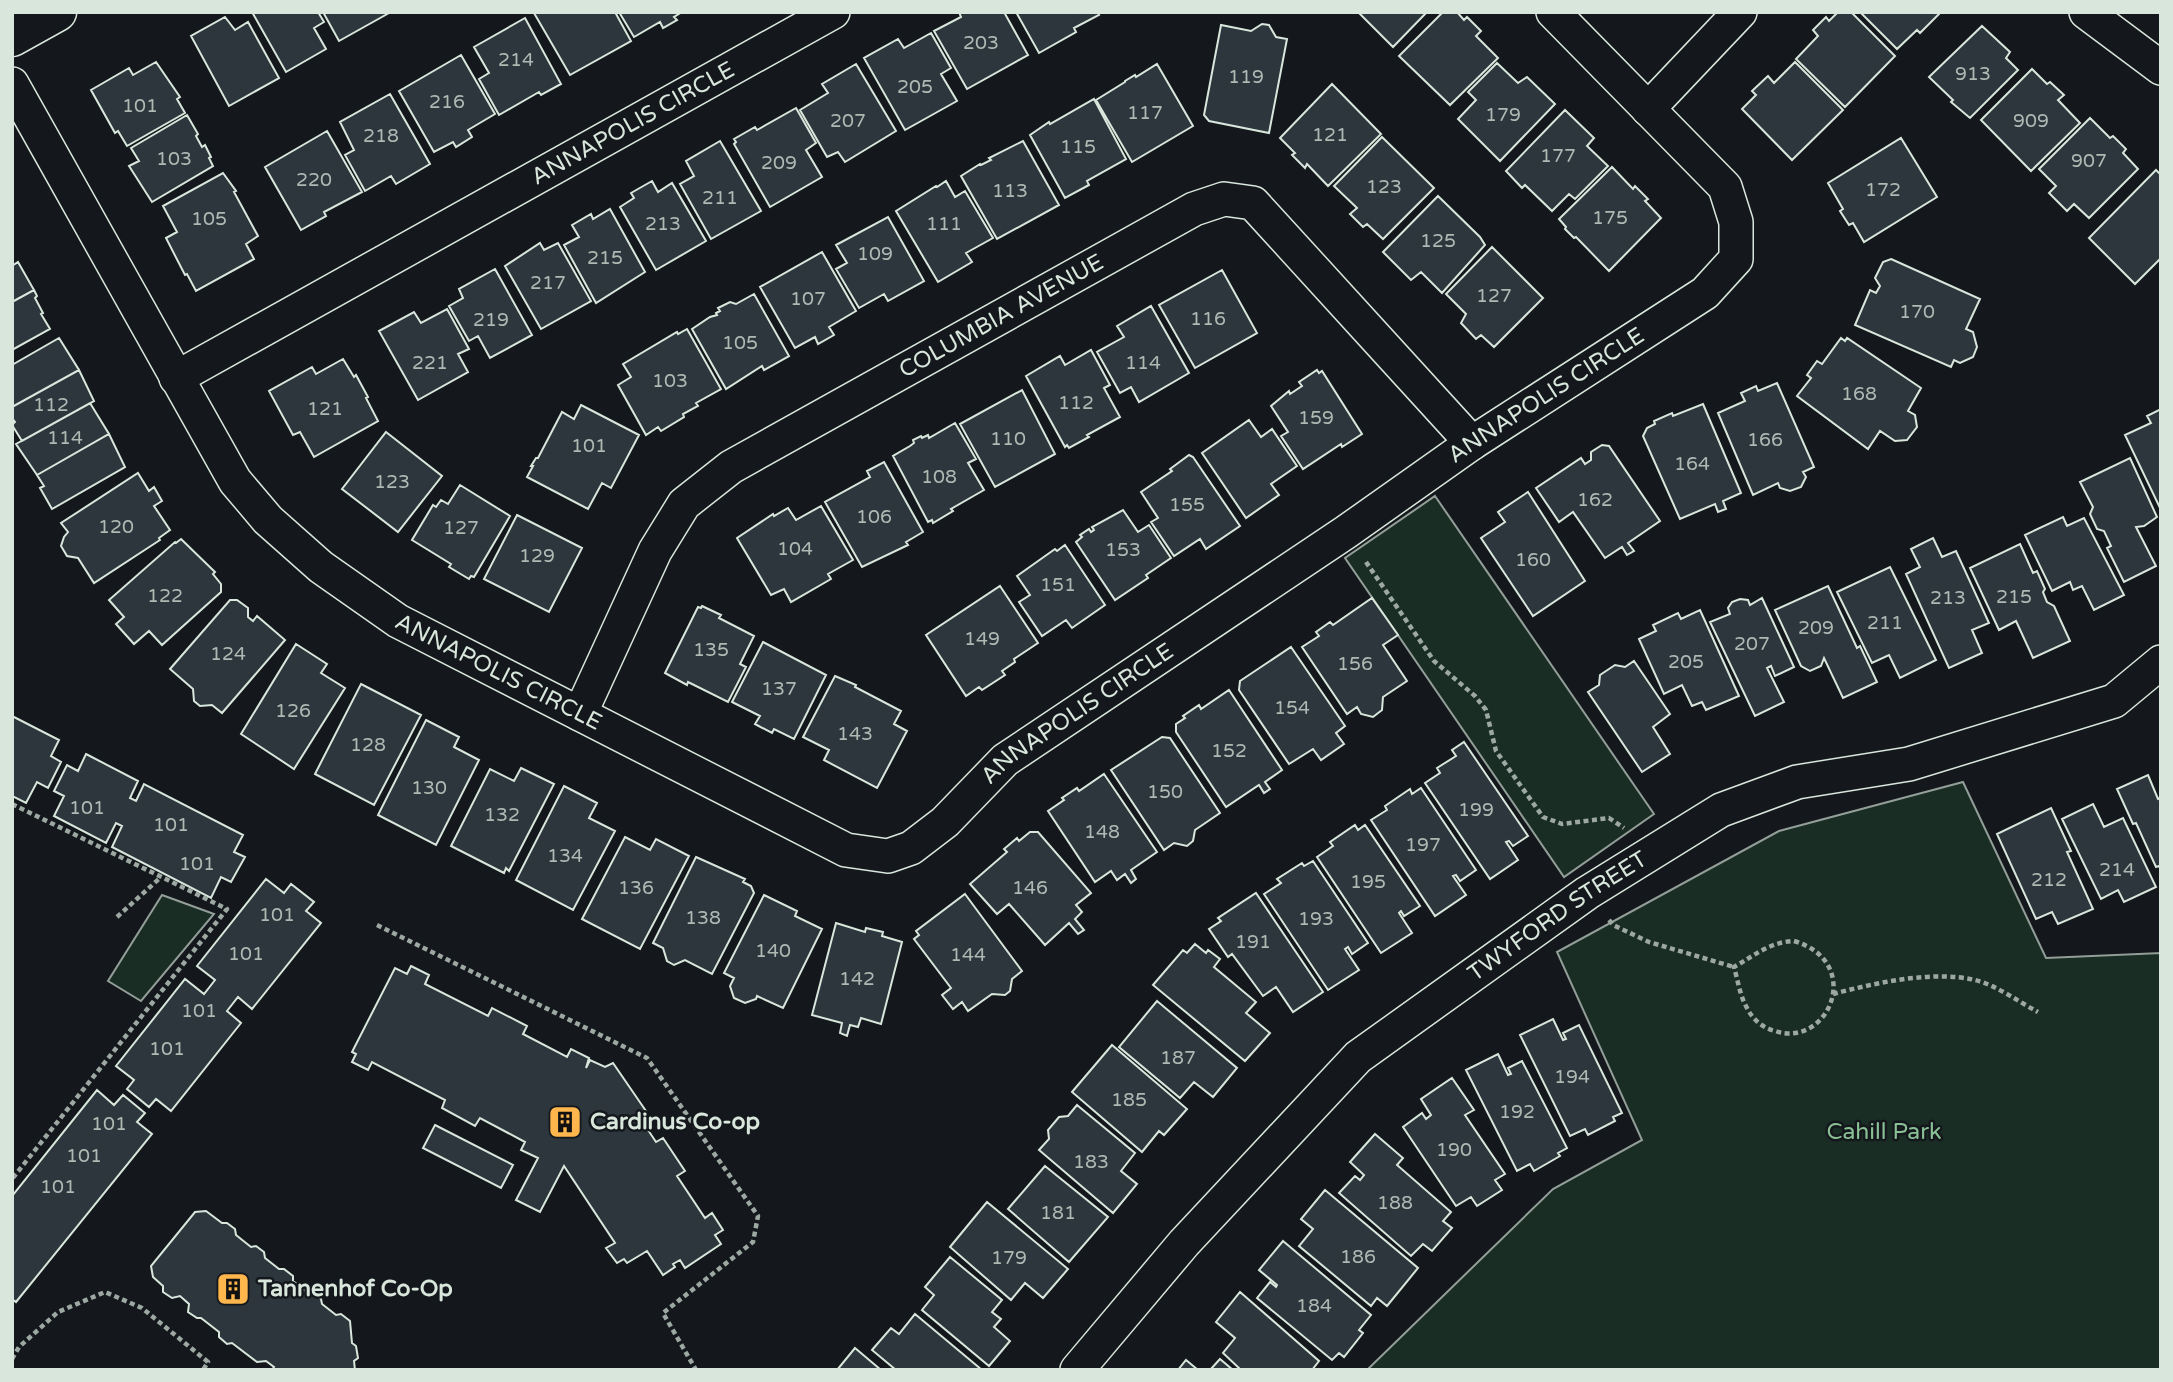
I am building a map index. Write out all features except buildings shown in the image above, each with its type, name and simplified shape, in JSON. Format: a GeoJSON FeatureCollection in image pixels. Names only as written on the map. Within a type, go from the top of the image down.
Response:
{"type":"FeatureCollection","features":[{"type":"Feature","properties":{"kind":"street"},"geometry":{"type":"LineString","coordinates":[[12,37],[57,12]]}},
{"type":"Feature","properties":{"kind":"street","name":"ANNAPOLIS CIRCLE"},"geometry":{"type":"LineString","coordinates":[[176,378],[833,12]]}},
{"type":"Feature","properties":{"kind":"street","name":"ANNAPOLIS CIRCLE"},"geometry":{"type":"LineString","coordinates":[[12,85],[235,481],[268,520],[321,567],[398,621],[846,850],[888,856],[911,848],[945,822],[1005,760],[1346,532],[1472,443],[1704,293],[1736,259],[1736,222],[1725,187],[1553,12]]}},
{"type":"Feature","properties":{"kind":"street"},"geometry":{"type":"LineString","coordinates":[[1648,108],[1740,12]]}},
{"type":"Feature","properties":{"kind":"street"},"geometry":{"type":"LineString","coordinates":[[2086,12],[2161,68]]}},
{"type":"Feature","properties":{"kind":"street","name":"COLUMBIA AVENUE"},"geometry":{"type":"LineString","coordinates":[[580,714],[655,551],[684,504],[731,467],[1194,209],[1224,199],[1252,203],[1472,443]]}},
{"type":"Feature","properties":{"kind":"street","name":"TWYFORD STREET"},"geometry":{"type":"LineString","coordinates":[[1077,1370],[1184,1242],[1358,1057],[1587,893],[1721,810],[1797,782],[1909,764],[2115,701],[2161,662]]}},
{"type":"Feature","properties":{"kind":"path"},"geometry":{"type":"LineString","coordinates":[[1346,532],[1434,661],[1475,696],[1486,710],[1496,751],[1543,817],[1562,824],[1609,818],[1622,826],[1646,856]]}},
{"type":"Feature","properties":{"kind":"path"},"geometry":{"type":"LineString","coordinates":[[12,803],[227,909],[12,1179]]}},
{"type":"Feature","properties":{"kind":"path"},"geometry":{"type":"LineString","coordinates":[[117,917],[161,877]]}},
{"type":"Feature","properties":{"kind":"path"},"geometry":{"type":"LineString","coordinates":[[1587,893],[1612,925],[1649,942],[1734,967],[1766,946],[1780,942],[1808,946],[1820,954],[1834,979],[1829,1008],[1821,1019],[1796,1033],[1767,1029],[1755,1020],[1747,1009],[1734,967]]}},
{"type":"Feature","properties":{"kind":"path"},"geometry":{"type":"LineString","coordinates":[[377,925],[647,1058],[758,1216],[753,1242],[663,1313],[696,1370]]}},
{"type":"Feature","properties":{"kind":"path"},"geometry":{"type":"LineString","coordinates":[[1833,994],[1871,984],[1945,976],[1976,980],[2038,1012]]}},
{"type":"Feature","properties":{"kind":"path"},"geometry":{"type":"LineString","coordinates":[[12,1359],[19,1347],[58,1312],[105,1292],[142,1308],[208,1362],[203,1370]]}},
{"type":"Feature","properties":{"kind":"green space"},"geometry":{"type":"Polygon","coordinates":[[[1435,496],[1654,814],[1564,877],[1345,558],[1435,496]]]}},
{"type":"Feature","properties":{"kind":"green space","name":"Cahill Park"},"geometry":{"type":"Polygon","coordinates":[[[1963,782],[2046,958],[2161,953],[2161,1370],[1367,1370],[1553,1189],[1642,1140],[1557,952],[1779,831],[1963,782]]]}},
{"type":"Feature","properties":{"kind":"green space"},"geometry":{"type":"Polygon","coordinates":[[[162,895],[214,914],[141,1001],[108,981],[162,895]]]}},
{"type":"Feature","properties":{"kind":"place","name":"Cardinus Co-op"},"geometry":{"type":"Point","coordinates":[565,1122]}},
{"type":"Feature","properties":{"kind":"place","name":"Tannenhof Co-Op"},"geometry":{"type":"Point","coordinates":[233,1289]}}]}
